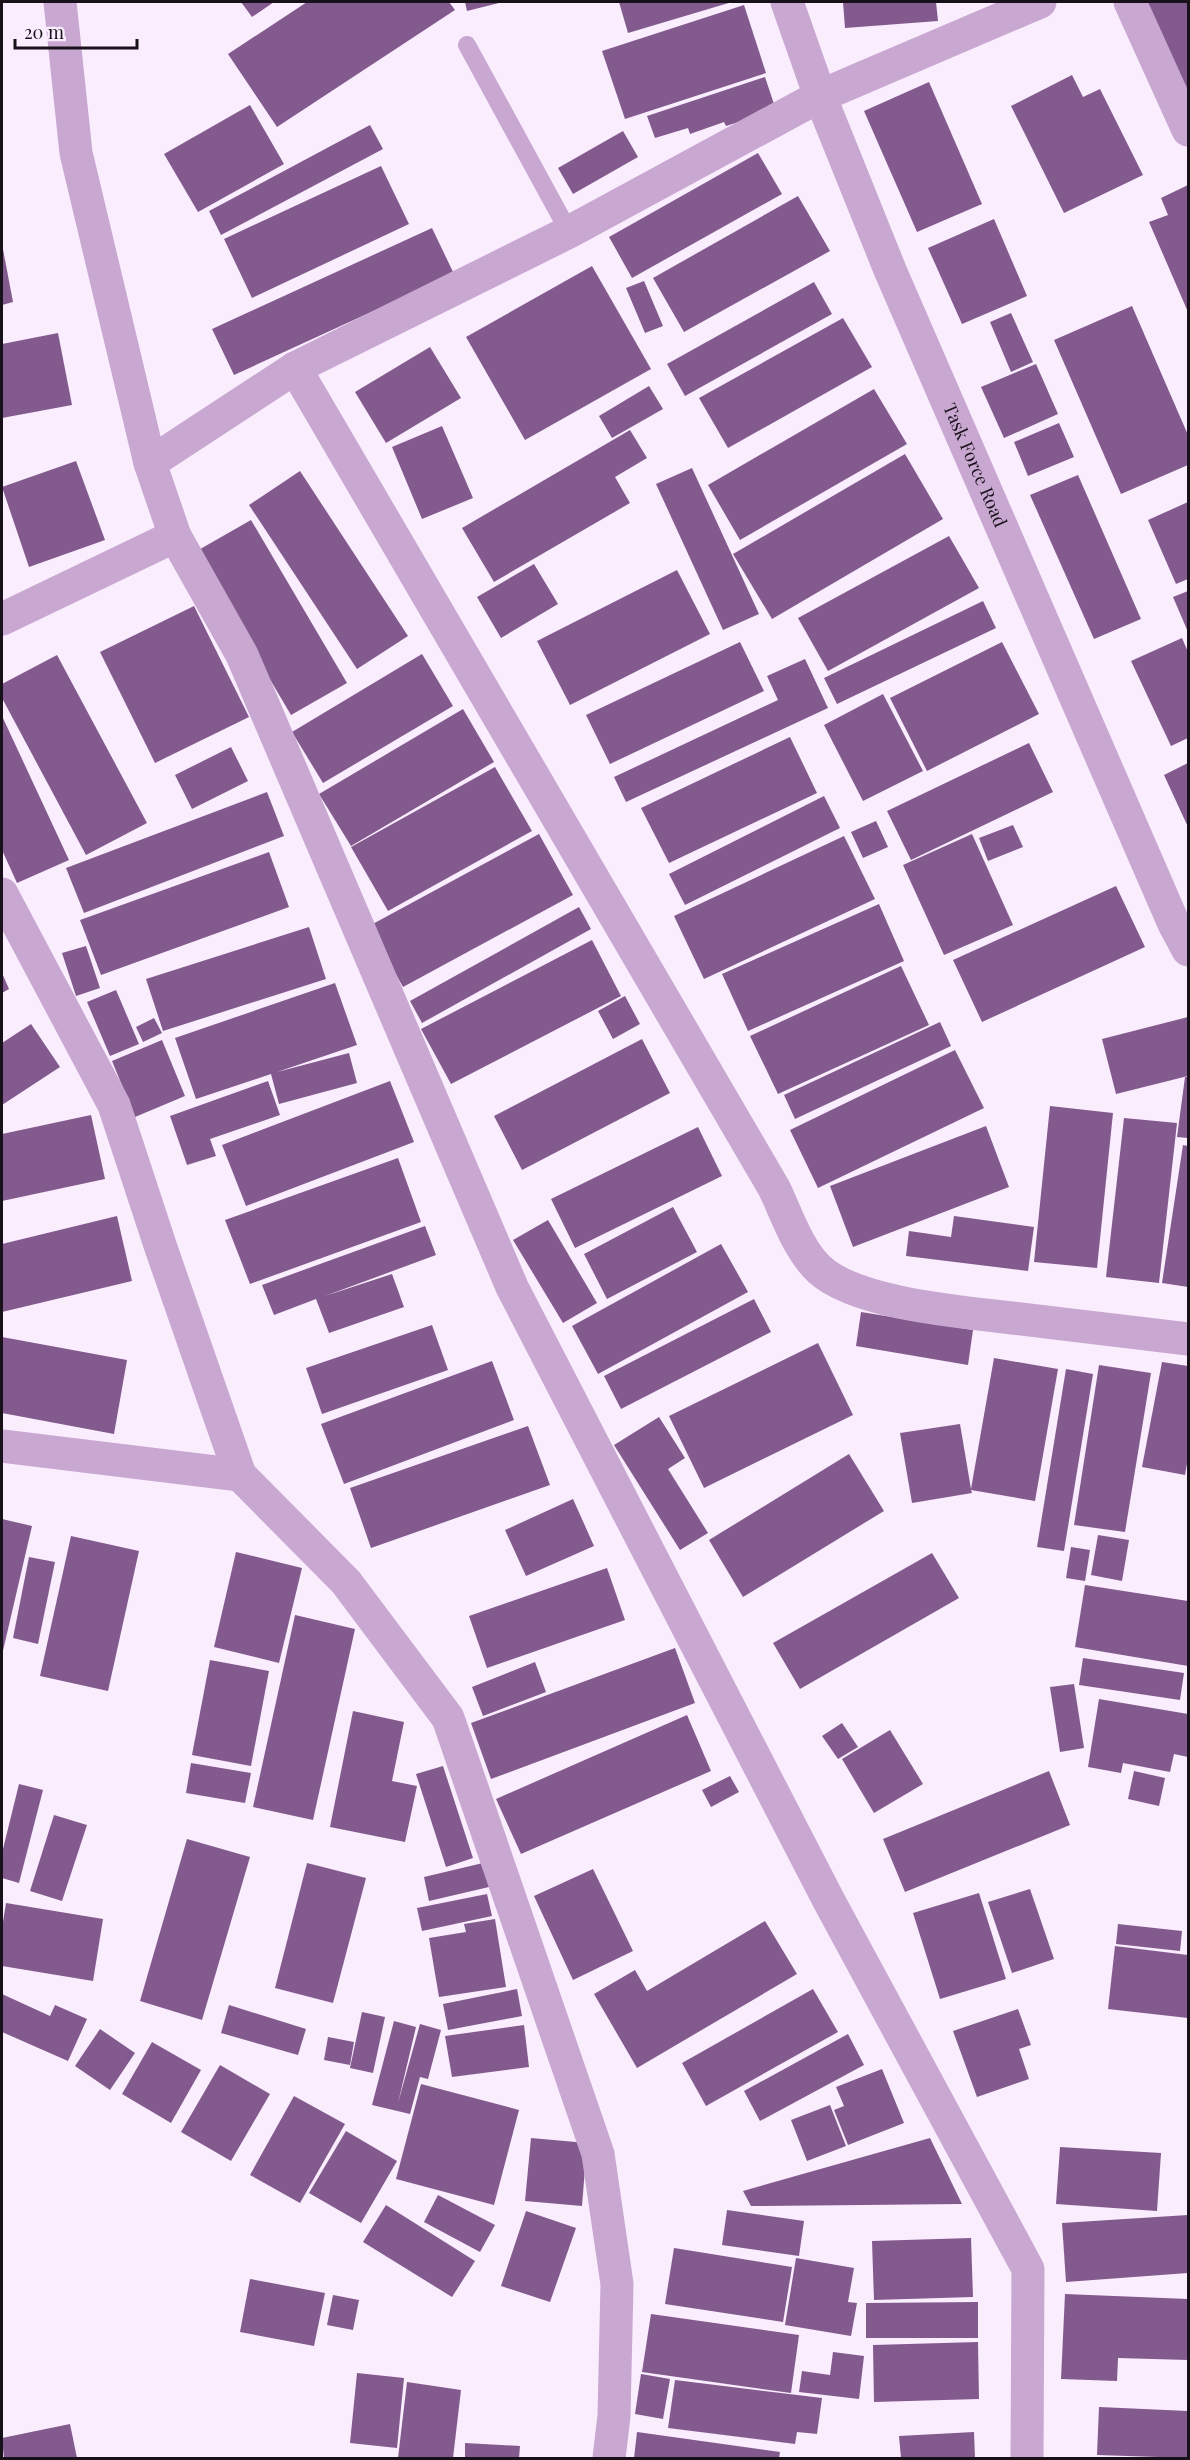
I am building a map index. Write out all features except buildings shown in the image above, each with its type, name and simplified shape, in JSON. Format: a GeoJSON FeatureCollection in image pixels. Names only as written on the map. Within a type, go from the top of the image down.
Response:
{"type":"FeatureCollection","features":[{"type":"Feature","properties":{"kind":"street"},"geometry":{"type":"LineString","coordinates":[[60,2],[76,153],[150,463],[174,536],[242,655],[512,1287],[829,1901],[1028,2269],[1027,2458]]}},
{"type":"Feature","properties":{"kind":"street","name":"Task Force Road"},"geometry":{"type":"LineString","coordinates":[[788,2],[820,96],[890,270],[1181,937]]}},
{"type":"Feature","properties":{"kind":"street"},"geometry":{"type":"LineString","coordinates":[[150,463],[295,369],[569,232],[820,96],[1041,2]]}},
{"type":"Feature","properties":{"kind":"street"},"geometry":{"type":"LineString","coordinates":[[1130,2],[1188,130]]}},
{"type":"Feature","properties":{"kind":"street"},"geometry":{"type":"LineString","coordinates":[[295,369],[774,1188],[809,1258],[836,1281],[861,1292],[925,1307],[1188,1339]]}},
{"type":"Feature","properties":{"kind":"street"},"geometry":{"type":"LineString","coordinates":[[2,619],[174,536]]}},
{"type":"Feature","properties":{"kind":"street"},"geometry":{"type":"LineString","coordinates":[[2,894],[114,1105],[240,1475],[346,1582],[448,1718],[598,2154],[617,2284],[614,2416],[609,2458]]}},
{"type":"Feature","properties":{"kind":"street"},"geometry":{"type":"LineString","coordinates":[[2,1446],[240,1475]]}},
{"type":"Feature","properties":{"kind":"lane"},"geometry":{"type":"LineString","coordinates":[[467,45],[569,232]]}}]}
